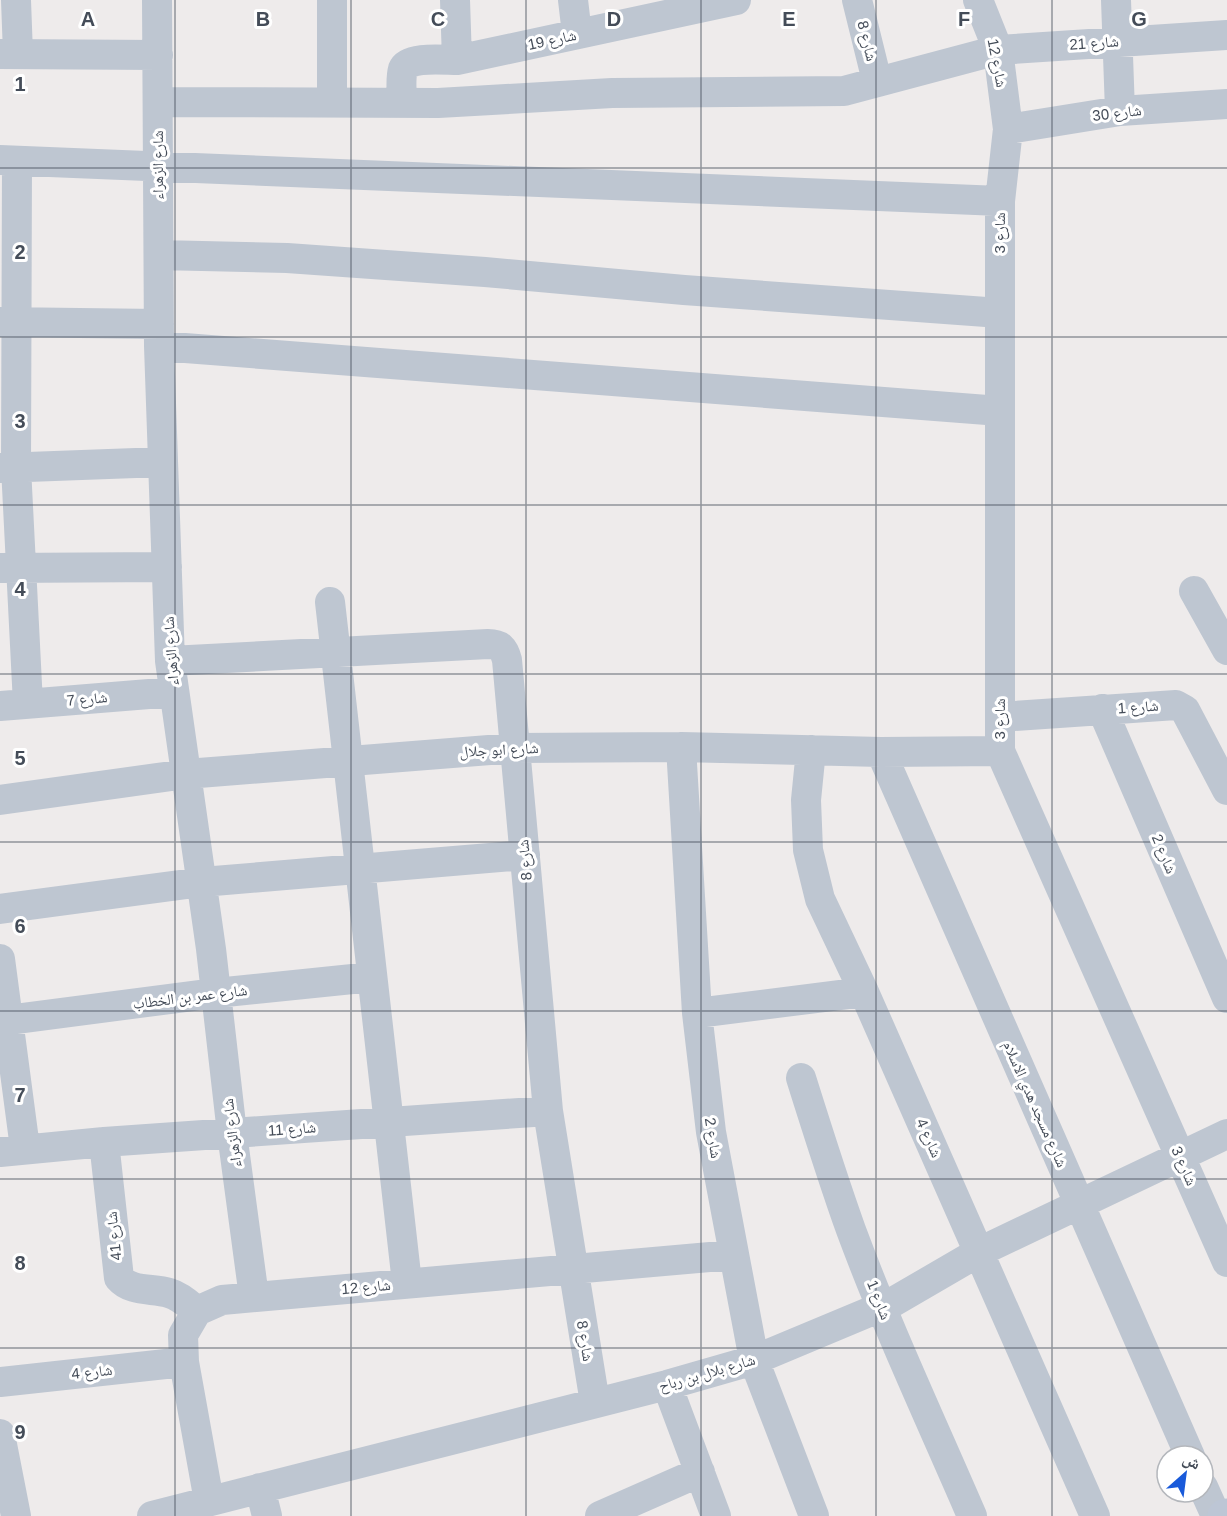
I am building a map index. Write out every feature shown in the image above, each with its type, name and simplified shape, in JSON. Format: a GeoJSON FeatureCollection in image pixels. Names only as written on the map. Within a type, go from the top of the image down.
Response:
{"type":"FeatureCollection","features":[{"type":"Feature","properties":{"kind":"street"},"geometry":{"type":"LineString","coordinates":[[16,0],[9,54],[158,55]]}},
{"type":"Feature","properties":{"kind":"street","name":"شارع الزهراء"},"geometry":{"type":"LineString","coordinates":[[158,0],[159,335],[170,661],[202,882],[254,1297]]}},
{"type":"Feature","properties":{"kind":"street"},"geometry":{"type":"LineString","coordinates":[[332,0],[332,103]]}},
{"type":"Feature","properties":{"kind":"street"},"geometry":{"type":"LineString","coordinates":[[455,0],[457,60]]}},
{"type":"Feature","properties":{"kind":"street"},"geometry":{"type":"LineString","coordinates":[[573,0],[577,34]]}},
{"type":"Feature","properties":{"kind":"street","name":"شارع 19"},"geometry":{"type":"LineString","coordinates":[[402,103],[402,75],[404,67],[410,61],[457,60],[577,34],[664,8],[736,0]]}},
{"type":"Feature","properties":{"kind":"street","name":"شارع 8"},"geometry":{"type":"LineString","coordinates":[[857,0],[877,81]]}},
{"type":"Feature","properties":{"kind":"street","name":"شارع 12"},"geometry":{"type":"LineString","coordinates":[[978,0],[998,50],[1008,129]]}},
{"type":"Feature","properties":{"kind":"street"},"geometry":{"type":"LineString","coordinates":[[1116,0],[1120,111]]}},
{"type":"Feature","properties":{"kind":"street","name":"شارع 21"},"geometry":{"type":"LineString","coordinates":[[158,102],[438,103],[612,93],[844,91],[998,50],[1227,35]]}},
{"type":"Feature","properties":{"kind":"street","name":"شارع 30"},"geometry":{"type":"LineString","coordinates":[[1008,129],[1120,111],[1227,104]]}},
{"type":"Feature","properties":{"kind":"street","name":"شارع 3"},"geometry":{"type":"LineString","coordinates":[[1008,129],[1000,201],[1000,751],[1227,1262]]}},
{"type":"Feature","properties":{"kind":"street"},"geometry":{"type":"LineString","coordinates":[[14,705],[8,468],[9,160],[1000,201]]}},
{"type":"Feature","properties":{"kind":"street"},"geometry":{"type":"LineString","coordinates":[[159,255],[299,259],[1000,313]]}},
{"type":"Feature","properties":{"kind":"street"},"geometry":{"type":"LineString","coordinates":[[8,322],[1000,411]]}},
{"type":"Feature","properties":{"kind":"street"},"geometry":{"type":"LineString","coordinates":[[8,468],[163,462]]}},
{"type":"Feature","properties":{"kind":"street"},"geometry":{"type":"LineString","coordinates":[[10,568],[167,567]]}},
{"type":"Feature","properties":{"kind":"street"},"geometry":{"type":"LineString","coordinates":[[1194,591],[1227,650]]}},
{"type":"Feature","properties":{"kind":"street"},"geometry":{"type":"LineString","coordinates":[[330,602],[407,1283]]}},
{"type":"Feature","properties":{"kind":"street","name":"شارع 8"},"geometry":{"type":"LineString","coordinates":[[170,661],[497,644],[505,650],[548,1111],[596,1403]]}},
{"type":"Feature","properties":{"kind":"street","name":"شارع 7"},"geometry":{"type":"LineString","coordinates":[[14,705],[174,692]]}},
{"type":"Feature","properties":{"kind":"street","name":"شارع 1"},"geometry":{"type":"LineString","coordinates":[[1000,717],[1176,705],[1185,710],[1227,790]]}},
{"type":"Feature","properties":{"kind":"street","name":"شارع 2"},"geometry":{"type":"LineString","coordinates":[[1102,709],[1227,999]]}},
{"type":"Feature","properties":{"kind":"street","name":"شارع ابو جلال"},"geometry":{"type":"LineString","coordinates":[[0,800],[186,774],[515,747],[681,747],[881,752],[1000,751]]}},
{"type":"Feature","properties":{"kind":"street","name":"شارع 2"},"geometry":{"type":"LineString","coordinates":[[681,747],[697,1013],[711,1132],[754,1360],[814,1516]]}},
{"type":"Feature","properties":{"kind":"street","name":"شارع 4"},"geometry":{"type":"LineString","coordinates":[[812,750],[806,800],[808,850],[820,899],[864,992],[1095,1516]]}},
{"type":"Feature","properties":{"kind":"street","name":"شارع مسجد هدي الاسلام"},"geometry":{"type":"LineString","coordinates":[[881,752],[1185,1444]]}},
{"type":"Feature","properties":{"kind":"street"},"geometry":{"type":"LineString","coordinates":[[0,909],[202,882],[525,855]]}},
{"type":"Feature","properties":{"kind":"street"},"geometry":{"type":"LineString","coordinates":[[0,959],[8,1020],[13,1150]]}},
{"type":"Feature","properties":{"kind":"street","name":"شارع عمر بن الخطاب"},"geometry":{"type":"LineString","coordinates":[[8,1020],[216,993],[372,977]]}},
{"type":"Feature","properties":{"kind":"street"},"geometry":{"type":"LineString","coordinates":[[697,1013],[864,992]]}},
{"type":"Feature","properties":{"kind":"street","name":"شارع 1"},"geometry":{"type":"LineString","coordinates":[[801,1078],[829,1166],[882,1306],[972,1516]]}},
{"type":"Feature","properties":{"kind":"street","name":"شارع 11"},"geometry":{"type":"LineString","coordinates":[[13,1150],[548,1111]]}},
{"type":"Feature","properties":{"kind":"street","name":"شارع بلال بن رباح"},"geometry":{"type":"LineString","coordinates":[[152,1516],[209,1501],[264,1502],[596,1403],[754,1360],[882,1306],[979,1252],[1227,1134]]}},
{"type":"Feature","properties":{"kind":"street","name":"شارع 41"},"geometry":{"type":"LineString","coordinates":[[104,1142],[119,1278],[124,1284],[132,1287],[171,1294],[185,1301],[197,1311]]}},
{"type":"Feature","properties":{"kind":"street","name":"شارع 12"},"geometry":{"type":"LineString","coordinates":[[197,1311],[222,1300],[733,1254]]}},
{"type":"Feature","properties":{"kind":"street"},"geometry":{"type":"LineString","coordinates":[[197,1311],[183,1335],[184,1362],[209,1501]]}},
{"type":"Feature","properties":{"kind":"street","name":"شارع 4"},"geometry":{"type":"LineString","coordinates":[[0,1382],[184,1362]]}},
{"type":"Feature","properties":{"kind":"street"},"geometry":{"type":"LineString","coordinates":[[667,1384],[716,1516]]}},
{"type":"Feature","properties":{"kind":"street"},"geometry":{"type":"LineString","coordinates":[[0,1434],[16,1516]]}},
{"type":"Feature","properties":{"kind":"street"},"geometry":{"type":"LineString","coordinates":[[600,1516],[700,1472]]}}]}
